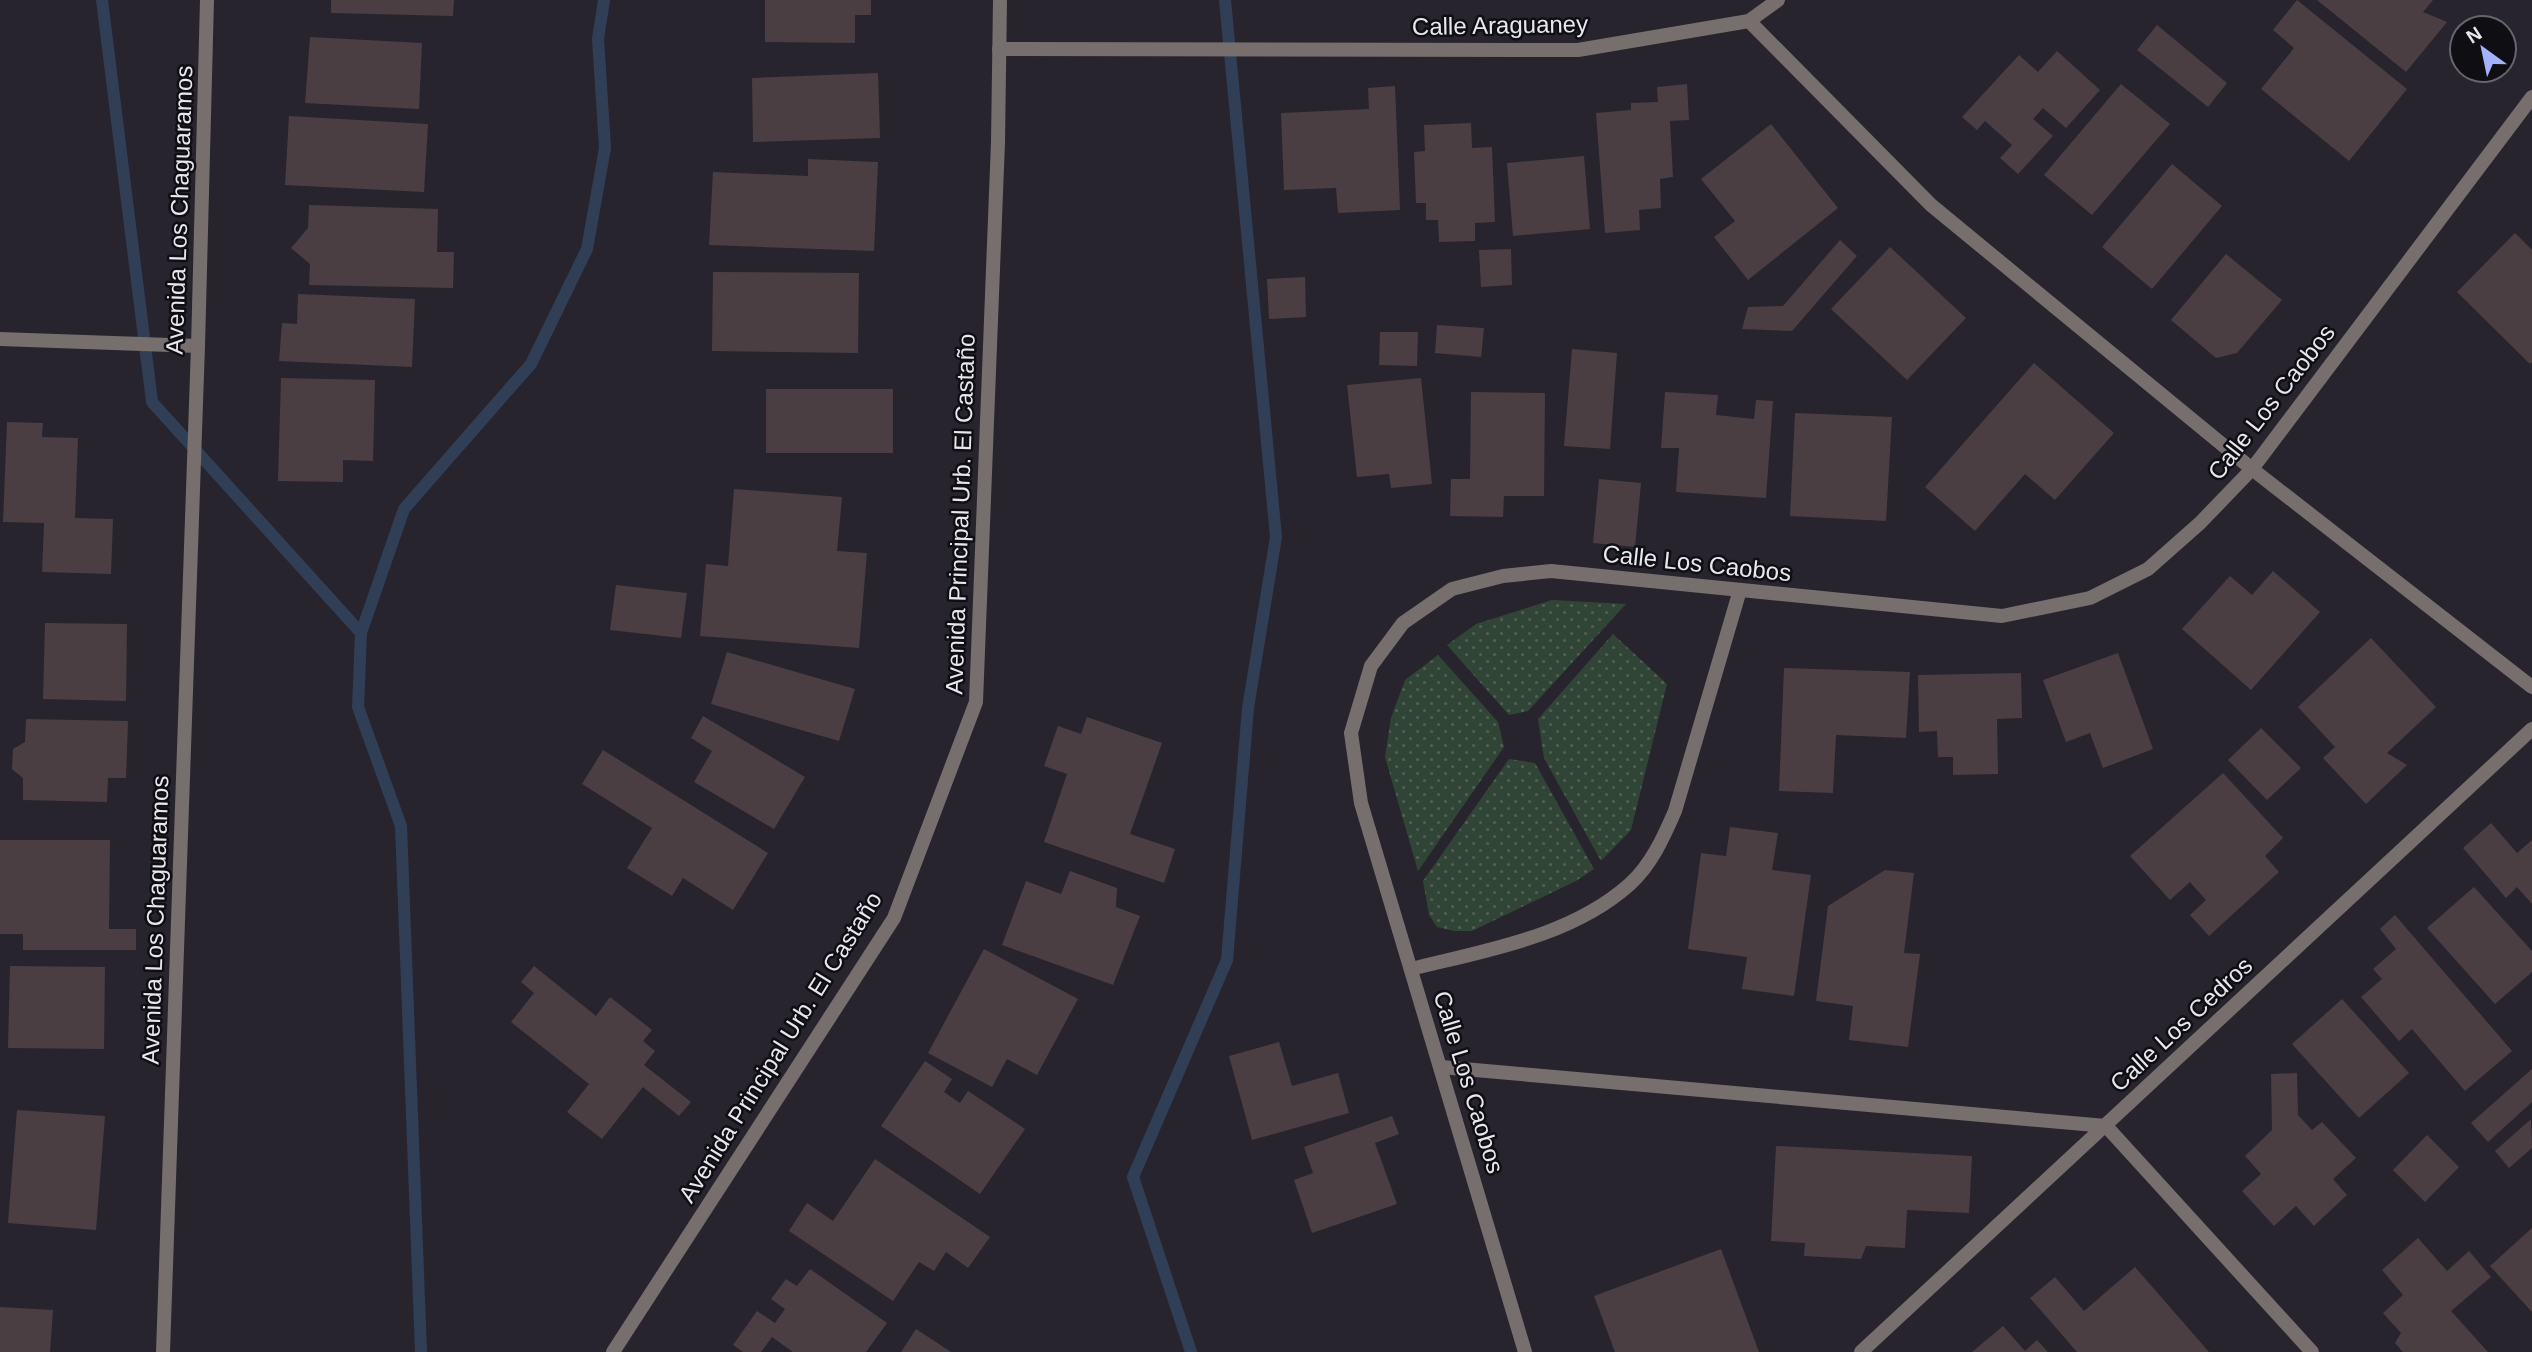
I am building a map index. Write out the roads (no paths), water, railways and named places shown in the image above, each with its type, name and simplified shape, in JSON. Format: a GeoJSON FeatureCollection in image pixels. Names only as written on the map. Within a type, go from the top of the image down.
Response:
{"type":"FeatureCollection","features":[{"type":"Feature","properties":{"kind":"street","name":"Avenida Los Chaguaramos"},"geometry":{"type":"LineString","coordinates":[[163,1352],[198,346],[207,0]]}},
{"type":"Feature","properties":{"kind":"street","name":"Avenida Principal Urb. El Castaño"},"geometry":{"type":"LineString","coordinates":[[613,1352],[894,918],[976,702],[1000,0]]}},
{"type":"Feature","properties":{"kind":"street","name":"Calle Araguaney"},"geometry":{"type":"LineString","coordinates":[[999,49],[1578,50],[1749,21],[1778,0]]}},
{"type":"Feature","properties":{"kind":"street"},"geometry":{"type":"LineString","coordinates":[[1749,21],[1931,205],[2252,469],[2532,687]]}},
{"type":"Feature","properties":{"kind":"street","name":"Calle Los Caobos"},"geometry":{"type":"LineString","coordinates":[[1525,1352],[1361,803],[1351,733],[1371,666],[1403,623],[1452,589],[1503,576],[1551,571],[2002,616],[2090,598],[2148,569],[2200,523],[2252,469],[2532,97]]}},
{"type":"Feature","properties":{"kind":"street"},"geometry":{"type":"LineString","coordinates":[[0,339],[198,346]]}},
{"type":"Feature","properties":{"kind":"street"},"geometry":{"type":"LineString","coordinates":[[1411,969],[1525,940],[1586,915],[1631,883],[1661,845],[1675,811],[1740,590]]}},
{"type":"Feature","properties":{"kind":"street","name":"Calle Los Cedros"},"geometry":{"type":"LineString","coordinates":[[1861,1352],[2532,729]]}},
{"type":"Feature","properties":{"kind":"street"},"geometry":{"type":"LineString","coordinates":[[1441,1067],[2106,1126],[2312,1352]]}},
{"type":"Feature","properties":{"kind":"waterway"},"geometry":{"type":"LineString","coordinates":[[102,0],[152,402],[361,633]]}},
{"type":"Feature","properties":{"kind":"waterway"},"geometry":{"type":"LineString","coordinates":[[421,1352],[401,826],[358,707],[361,633],[404,509],[531,364],[587,249],[605,148],[598,39],[604,0]]}},
{"type":"Feature","properties":{"kind":"waterway"},"geometry":{"type":"LineString","coordinates":[[1191,1352],[1133,1177],[1227,960],[1248,708],[1276,537],[1225,0]]}}]}
